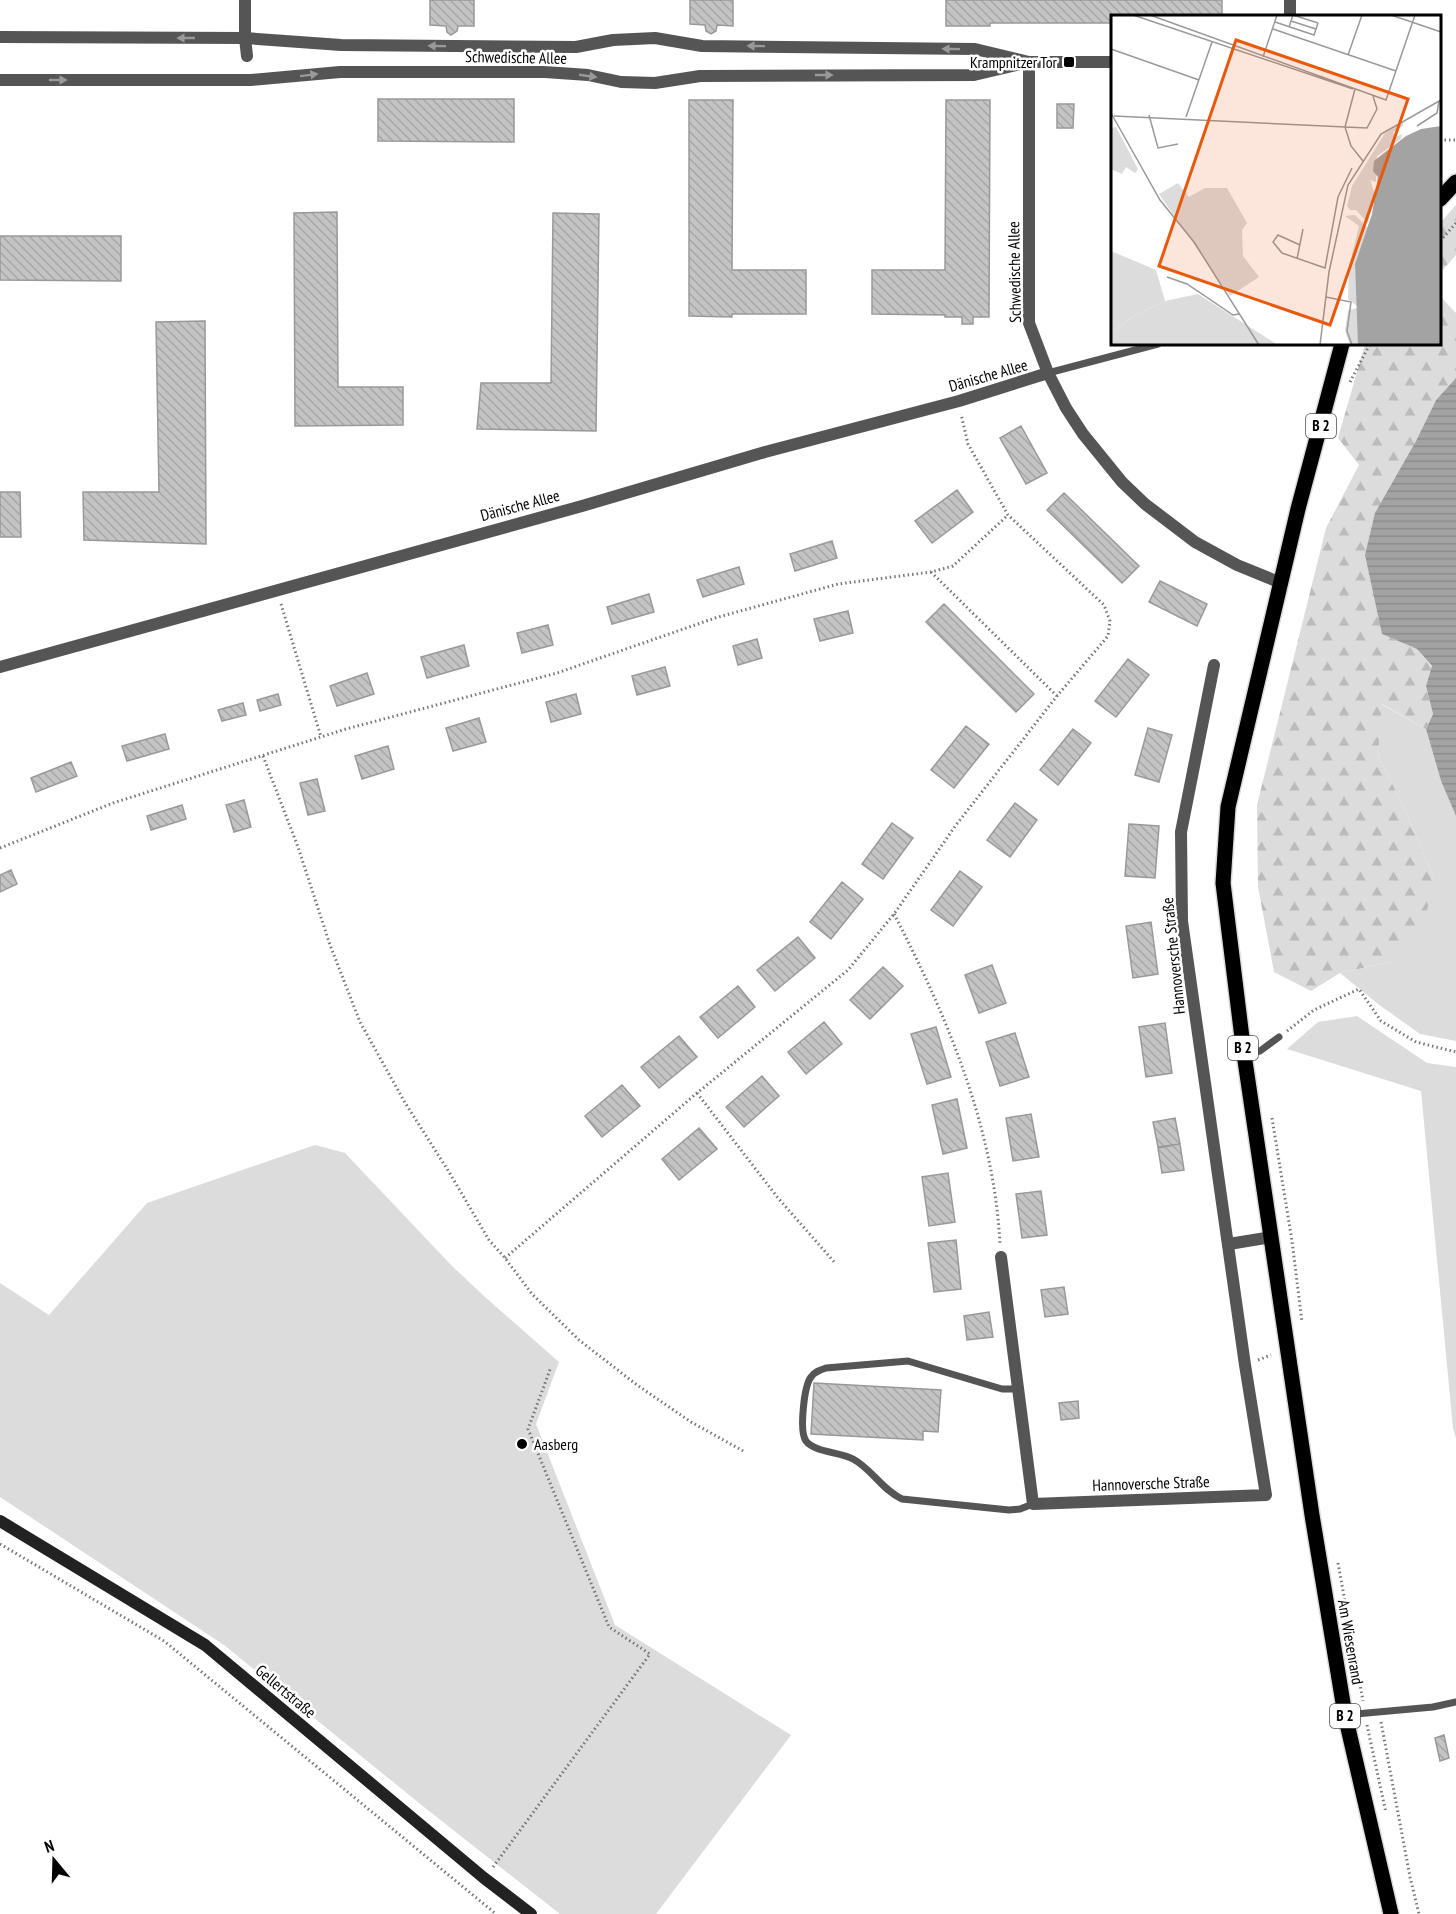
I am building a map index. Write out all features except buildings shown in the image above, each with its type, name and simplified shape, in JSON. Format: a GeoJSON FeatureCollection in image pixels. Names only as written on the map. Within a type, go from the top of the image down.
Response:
{"type":"FeatureCollection","features":[{"type":"Feature","properties":{"kind":"main road"},"geometry":{"type":"LineString","coordinates":[[1441,198],[1456,182]]}},
{"type":"Feature","properties":{"kind":"main road","name":"B 2"},"geometry":{"type":"LineString","coordinates":[[1272,1237],[1244,1054],[1223,883],[1228,807],[1281,583],[1342,345]]}},
{"type":"Feature","properties":{"kind":"main road","name":"Am Wiesenrand"},"geometry":{"type":"LineString","coordinates":[[1272,1237],[1312,1515],[1345,1715],[1391,1914]]}},
{"type":"Feature","properties":{"kind":"street"},"geometry":{"type":"LineString","coordinates":[[245,0],[247,56]]}},
{"type":"Feature","properties":{"kind":"street","name":"Schwedische Allee"},"geometry":{"type":"LineString","coordinates":[[0,37],[245,38],[341,45],[576,48],[613,40],[656,38],[702,46],[975,50],[1029,62],[1111,62]]}},
{"type":"Feature","properties":{"kind":"street","name":"Schwedische Allee"},"geometry":{"type":"LineString","coordinates":[[0,80],[251,81],[340,72],[545,72],[588,75],[621,82],[655,83],[700,75],[974,75],[1029,62]]}},
{"type":"Feature","properties":{"kind":"street","name":"Schwedische Allee"},"geometry":{"type":"LineString","coordinates":[[1029,62],[1029,323],[1048,373],[1066,408],[1083,434],[1122,482],[1145,504],[1195,542],[1237,566],[1281,583]]}},
{"type":"Feature","properties":{"kind":"street","name":"Dänische Allee"},"geometry":{"type":"LineString","coordinates":[[0,667],[582,506],[765,452],[959,401],[1048,373]]}},
{"type":"Feature","properties":{"kind":"street","name":"Hannoversche Straße"},"geometry":{"type":"LineString","coordinates":[[1033,1504],[1266,1495],[1245,1365],[1182,921],[1181,832],[1214,665]]}},
{"type":"Feature","properties":{"kind":"street"},"geometry":{"type":"LineString","coordinates":[[1229,1244],[1272,1237]]}},
{"type":"Feature","properties":{"kind":"street"},"geometry":{"type":"LineString","coordinates":[[1001,1257],[1033,1504]]}},
{"type":"Feature","properties":{"kind":"street","name":"Gellertstraße"},"geometry":{"type":"LineString","coordinates":[[0,1521],[205,1645],[484,1878],[531,1914]]}},
{"type":"Feature","properties":{"kind":"lane"},"geometry":{"type":"LineString","coordinates":[[1048,373],[1154,345]]}},
{"type":"Feature","properties":{"kind":"lane"},"geometry":{"type":"LineString","coordinates":[[1244,1054],[1260,1051],[1279,1037]]}},
{"type":"Feature","properties":{"kind":"lane"},"geometry":{"type":"LineString","coordinates":[[1018,1389],[1002,1389],[908,1361],[826,1368],[817,1371],[810,1378],[802,1433],[806,1441],[813,1446],[851,1458],[893,1495],[902,1499],[1009,1510],[1033,1504]]}},
{"type":"Feature","properties":{"kind":"lane"},"geometry":{"type":"LineString","coordinates":[[1345,1715],[1433,1707],[1456,1702]]}},
{"type":"Feature","properties":{"kind":"path"},"geometry":{"type":"LineString","coordinates":[[1441,240],[1456,223]]}},
{"type":"Feature","properties":{"kind":"path"},"geometry":{"type":"LineString","coordinates":[[1350,382],[1369,345]]}},
{"type":"Feature","properties":{"kind":"path"},"geometry":{"type":"LineString","coordinates":[[505,1257],[697,1093],[848,970],[894,914],[956,825],[1057,696],[1108,636],[1110,621],[1104,605],[1008,515],[968,444],[959,401]]}},
{"type":"Feature","properties":{"kind":"path"},"geometry":{"type":"LineString","coordinates":[[0,848],[113,803],[321,737],[557,673],[715,618],[838,584],[931,572],[953,566],[1008,515]]}},
{"type":"Feature","properties":{"kind":"path"},"geometry":{"type":"LineString","coordinates":[[931,572],[1057,696]]}},
{"type":"Feature","properties":{"kind":"path"},"geometry":{"type":"LineString","coordinates":[[277,589],[321,737]]}},
{"type":"Feature","properties":{"kind":"path"},"geometry":{"type":"LineString","coordinates":[[263,756],[298,847],[330,945],[360,1022],[404,1101],[489,1240],[505,1257],[532,1294],[579,1340],[637,1385],[691,1422],[746,1452]]}},
{"type":"Feature","properties":{"kind":"path"},"geometry":{"type":"LineString","coordinates":[[894,914],[937,1002],[979,1119],[999,1212],[1001,1257]]}},
{"type":"Feature","properties":{"kind":"path"},"geometry":{"type":"LineString","coordinates":[[1279,1037],[1314,1010],[1359,989],[1381,1021],[1416,1042],[1456,1052]]}},
{"type":"Feature","properties":{"kind":"path"},"geometry":{"type":"LineString","coordinates":[[697,1093],[778,1198],[837,1264]]}},
{"type":"Feature","properties":{"kind":"path"},"geometry":{"type":"LineString","coordinates":[[1272,1118],[1292,1241],[1303,1331]]}},
{"type":"Feature","properties":{"kind":"path"},"geometry":{"type":"LineString","coordinates":[[484,1878],[650,1654],[609,1627],[528,1429],[550,1367]]}},
{"type":"Feature","properties":{"kind":"path"},"geometry":{"type":"LineString","coordinates":[[0,1544],[164,1641],[496,1914]]}},
{"type":"Feature","properties":{"kind":"path"},"geometry":{"type":"LineString","coordinates":[[1337,1556],[1365,1713],[1386,1813]]}},
{"type":"Feature","properties":{"kind":"path"},"geometry":{"type":"LineString","coordinates":[[1379,1711],[1419,1914]]}},
{"type":"Feature","properties":{"kind":"green space"},"geometry":{"type":"Polygon","coordinates":[[[1456,205],[1456,255],[1441,272],[1441,222],[1456,205]]]}},
{"type":"Feature","properties":{"kind":"green space"},"geometry":{"type":"Polygon","coordinates":[[[1441,297],[1456,313],[1456,378],[1436,400],[1416,441],[1382,634],[1417,649],[1432,667],[1426,686],[1433,714],[1426,729],[1382,704],[1378,756],[1403,805],[1435,881],[1423,925],[1391,962],[1340,973],[1311,991],[1274,972],[1258,887],[1257,805],[1326,528],[1359,465],[1338,438],[1365,345],[1441,345],[1441,297]]]}},
{"type":"Feature","properties":{"kind":"green space"},"geometry":{"type":"Polygon","coordinates":[[[1381,704],[1426,729],[1441,781],[1456,816],[1456,1041],[1420,1034],[1340,973],[1391,962],[1435,881],[1403,805],[1378,756],[1381,704]]]}},
{"type":"Feature","properties":{"kind":"green space"},"geometry":{"type":"Polygon","coordinates":[[[1357,1016],[1427,1063],[1456,1067],[1456,1438],[1453,1428],[1421,1091],[1287,1049],[1318,1022],[1357,1016]]]}},
{"type":"Feature","properties":{"kind":"green space"},"geometry":{"type":"Polygon","coordinates":[[[315,1145],[345,1153],[452,1266],[559,1362],[536,1424],[615,1625],[791,1735],[656,1914],[560,1914],[224,1645],[0,1497],[0,1283],[49,1315],[147,1203],[315,1145]]]}},
{"type":"Feature","properties":{"kind":"shaded area"},"geometry":{"type":"Polygon","coordinates":[[[1456,378],[1456,816],[1441,781],[1426,729],[1433,714],[1426,686],[1432,666],[1417,649],[1382,634],[1365,555],[1375,513],[1416,441],[1436,400],[1456,378]]]}},
{"type":"Feature","properties":{"kind":"place","name":"Krampnitzer Tor"},"geometry":{"type":"Point","coordinates":[1069,62]}},
{"type":"Feature","properties":{"kind":"place","name":"Aasberg"},"geometry":{"type":"Point","coordinates":[522,1444]}}]}
